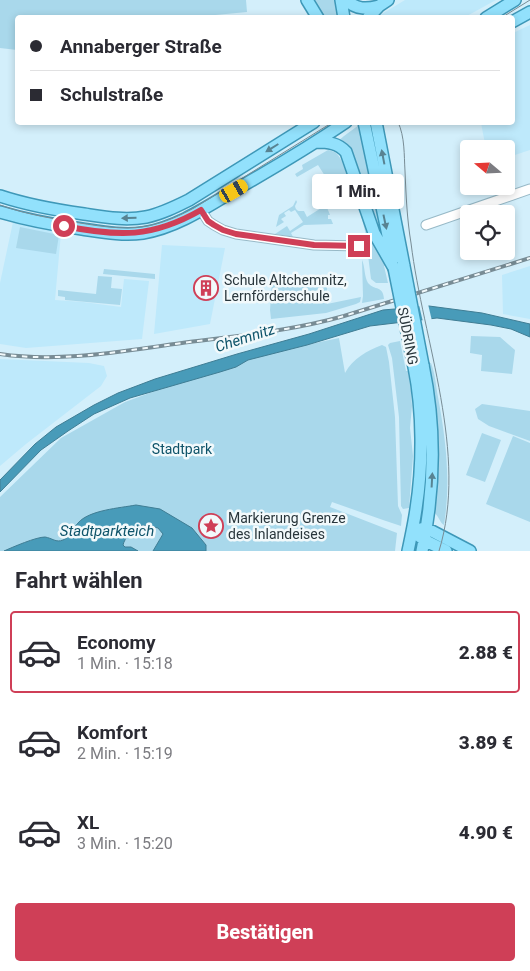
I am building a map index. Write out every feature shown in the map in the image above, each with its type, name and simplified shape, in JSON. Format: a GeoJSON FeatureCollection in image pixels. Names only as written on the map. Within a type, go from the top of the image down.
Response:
{"type":"FeatureCollection","features":[{"type":"Feature","properties":{"kind":"main road"},"geometry":{"type":"LineString","coordinates":[[307,0],[316,15]]}},
{"type":"Feature","properties":{"kind":"main road"},"geometry":{"type":"LineString","coordinates":[[341,0],[344,15]]}},
{"type":"Feature","properties":{"kind":"main road"},"geometry":{"type":"LineString","coordinates":[[491,15],[515,0]]}},
{"type":"Feature","properties":{"kind":"main road"},"geometry":{"type":"LineString","coordinates":[[351,2],[362,8],[384,3]]}},
{"type":"Feature","properties":{"kind":"main road"},"geometry":{"type":"LineString","coordinates":[[351,2],[355,15]]}},
{"type":"Feature","properties":{"kind":"main road"},"geometry":{"type":"LineString","coordinates":[[371,15],[384,3]]}},
{"type":"Feature","properties":{"kind":"main road"},"geometry":{"type":"LineString","coordinates":[[515,20],[530,12]]}},
{"type":"Feature","properties":{"kind":"main road"},"geometry":{"type":"LineString","coordinates":[[0,196],[38,206],[94,216],[123,219],[145,217],[189,200],[309,125]]}},
{"type":"Feature","properties":{"kind":"main road"},"geometry":{"type":"LineString","coordinates":[[0,212],[71,228],[123,234],[141,233],[161,228],[201,210],[342,125]]}},
{"type":"Feature","properties":{"kind":"main road","name":"SÜDRING"},"geometry":{"type":"LineString","coordinates":[[366,125],[373,138],[418,366],[431,413],[433,454],[430,502],[419,535],[408,551]]}},
{"type":"Feature","properties":{"kind":"main road","name":"SÜDRING"},"geometry":{"type":"LineString","coordinates":[[373,138],[375,125]]}},
{"type":"Feature","properties":{"kind":"main road"},"geometry":{"type":"LineString","coordinates":[[316,142],[333,143],[346,152],[374,232],[399,267]]}},
{"type":"Feature","properties":{"kind":"main road"},"geometry":{"type":"LineString","coordinates":[[419,535],[446,551]]}},
{"type":"Feature","properties":{"kind":"main road"},"geometry":{"type":"LineString","coordinates":[[419,535],[470,551]]}},
{"type":"Feature","properties":{"kind":"street"},"geometry":{"type":"LineString","coordinates":[[426,224],[530,189]]}},
{"type":"Feature","properties":{"kind":"street"},"geometry":{"type":"LineString","coordinates":[[201,210],[208,221],[223,230],[236,234],[314,245],[359,246]]}},
{"type":"Feature","properties":{"kind":"shaded area"},"geometry":{"type":"Polygon","coordinates":[[[405,0],[496,0],[469,15],[380,15],[405,0]]]}},
{"type":"Feature","properties":{"kind":"shaded area"},"geometry":{"type":"Polygon","coordinates":[[[530,25],[530,150],[515,155],[515,140],[484,140],[481,125],[515,125],[515,32],[530,25]]]}},
{"type":"Feature","properties":{"kind":"shaded area"},"geometry":{"type":"Polygon","coordinates":[[[13,222],[61,233],[55,300],[121,307],[124,279],[149,281],[142,339],[26,348],[0,344],[0,283],[13,222]]]}},
{"type":"Feature","properties":{"kind":"shaded area"},"geometry":{"type":"Polygon","coordinates":[[[162,245],[225,248],[210,324],[154,334],[162,245]]]}},
{"type":"Feature","properties":{"kind":"shaded area"},"geometry":{"type":"Polygon","coordinates":[[[530,266],[530,319],[503,314],[502,275],[530,266]]]}},
{"type":"Feature","properties":{"kind":"shaded area"},"geometry":{"type":"Polygon","coordinates":[[[0,359],[89,363],[104,366],[107,376],[101,386],[0,466],[0,359]]]}},
{"type":"Feature","properties":{"kind":"green space"},"geometry":{"type":"Polygon","coordinates":[[[0,0],[246,0],[247,12],[216,15],[15,15],[15,50],[0,48],[0,0]]]}},
{"type":"Feature","properties":{"kind":"green space"},"geometry":{"type":"Polygon","coordinates":[[[307,0],[341,0],[344,15],[317,15],[307,0]]]}},
{"type":"Feature","properties":{"kind":"green space"},"geometry":{"type":"Polygon","coordinates":[[[359,125],[382,230],[378,228],[350,153],[337,142],[359,125]]]}},
{"type":"Feature","properties":{"kind":"green space"},"geometry":{"type":"Polygon","coordinates":[[[328,150],[336,153],[342,162],[353,204],[334,204],[334,209],[331,203],[339,198],[318,165],[297,177],[295,174],[303,169],[302,165],[328,150]]]}},
{"type":"Feature","properties":{"kind":"green space"},"geometry":{"type":"Polygon","coordinates":[[[355,191],[387,265],[384,266],[388,283],[376,283],[371,279],[365,231],[355,191]]]}},
{"type":"Feature","properties":{"kind":"green space"},"geometry":{"type":"Polygon","coordinates":[[[296,200],[296,209],[304,211],[307,217],[326,205],[330,215],[328,215],[328,219],[331,219],[333,224],[304,225],[291,233],[293,237],[275,234],[287,226],[290,231],[303,222],[295,210],[291,212],[289,210],[284,213],[286,216],[281,219],[284,222],[276,227],[279,215],[293,206],[296,200]]]}},
{"type":"Feature","properties":{"kind":"green space"},"geometry":{"type":"Polygon","coordinates":[[[20,227],[59,235],[56,254],[16,248],[20,227]]]}},
{"type":"Feature","properties":{"kind":"green space"},"geometry":{"type":"Polygon","coordinates":[[[362,260],[368,283],[382,292],[384,299],[362,303],[362,260]]]}},
{"type":"Feature","properties":{"kind":"green space"},"geometry":{"type":"Polygon","coordinates":[[[104,269],[155,274],[155,279],[103,274],[104,269]]]}},
{"type":"Feature","properties":{"kind":"green space"},"geometry":{"type":"Polygon","coordinates":[[[98,276],[112,277],[111,288],[122,289],[120,305],[65,300],[65,297],[58,296],[58,290],[96,294],[98,276]]]}},
{"type":"Feature","properties":{"kind":"green space"},"geometry":{"type":"Polygon","coordinates":[[[272,281],[327,287],[327,304],[361,297],[360,302],[326,313],[271,319],[272,281]]]}},
{"type":"Feature","properties":{"kind":"green space"},"geometry":{"type":"Polygon","coordinates":[[[471,336],[500,337],[515,350],[512,374],[481,371],[482,355],[470,353],[471,336]]]}},
{"type":"Feature","properties":{"kind":"green space","name":"Stadtpark"},"geometry":{"type":"Polygon","coordinates":[[[339,338],[345,373],[352,363],[361,356],[382,345],[386,347],[395,417],[398,506],[402,515],[401,526],[332,502],[330,507],[397,533],[395,551],[206,551],[205,545],[160,509],[77,523],[66,539],[54,541],[39,538],[0,551],[0,497],[61,438],[125,402],[248,357],[339,338]]]}},
{"type":"Feature","properties":{"kind":"green space"},"geometry":{"type":"Polygon","coordinates":[[[400,341],[411,391],[410,428],[413,456],[409,508],[403,509],[401,506],[399,417],[392,358],[388,345],[400,341]]]}},
{"type":"Feature","properties":{"kind":"green space"},"geometry":{"type":"Polygon","coordinates":[[[431,363],[441,413],[447,461],[444,525],[433,512],[426,364],[431,363]]]}},
{"type":"Feature","properties":{"kind":"green space"},"geometry":{"type":"Polygon","coordinates":[[[482,404],[530,411],[530,441],[489,426],[478,419],[475,409],[482,404]]]}},
{"type":"Feature","properties":{"kind":"green space"},"geometry":{"type":"Polygon","coordinates":[[[482,433],[501,440],[485,482],[466,475],[482,433]]]}},
{"type":"Feature","properties":{"kind":"green space"},"geometry":{"type":"Polygon","coordinates":[[[513,436],[530,443],[530,522],[486,504],[513,436]]]}},
{"type":"Feature","properties":{"kind":"green space"},"geometry":{"type":"Polygon","coordinates":[[[136,526],[158,528],[163,534],[153,551],[138,551],[123,545],[127,536],[136,526]]]}},
{"type":"Feature","properties":{"kind":"water"},"geometry":{"type":"Polygon","coordinates":[[[429,306],[482,313],[530,324],[530,337],[511,329],[437,318],[370,326],[248,360],[236,367],[130,398],[94,414],[41,450],[0,492],[0,480],[35,444],[56,427],[118,393],[155,379],[309,334],[383,310],[429,306]]]}},
{"type":"Feature","properties":{"kind":"water","name":"Stadtparkteich"},"geometry":{"type":"Polygon","coordinates":[[[136,505],[160,509],[192,528],[206,545],[206,551],[153,551],[163,534],[158,528],[139,526],[132,530],[123,544],[125,547],[131,547],[138,551],[4,551],[41,537],[58,541],[63,540],[71,534],[78,523],[89,515],[105,510],[136,505]]]}},
{"type":"Feature","properties":{"kind":"pier"},"geometry":{"type":"Polygon","coordinates":[[[428,304],[432,321],[423,322],[419,305],[428,304]]]}},
{"type":"Feature","properties":{"kind":"tram line"},"geometry":{"type":"LineString","coordinates":[[506,15],[530,0]]}},
{"type":"Feature","properties":{"kind":"tram line"},"geometry":{"type":"LineString","coordinates":[[0,205],[41,216],[97,226],[127,228],[153,225],[194,208],[328,125]]}},
{"type":"Feature","properties":{"kind":"tram line"},"geometry":{"type":"LineString","coordinates":[[399,125],[404,146],[411,243],[441,397],[446,437],[449,476],[447,514],[439,551]]}},
{"type":"Feature","properties":{"kind":"railway"},"geometry":{"type":"LineString","coordinates":[[0,354],[69,357],[284,329],[344,316],[530,258]]}},
{"type":"Feature","properties":{"kind":"place","name":"Schule Altchemnitz, Lernförderschule"},"geometry":{"type":"Point","coordinates":[206,288]}},
{"type":"Feature","properties":{"kind":"place","name":"Markierung Grenze des Inlandeises"},"geometry":{"type":"Point","coordinates":[211,526]}},
{"type":"Feature","properties":{"kind":"route"},"geometry":{"type":"LineString","coordinates":[[64,226],[123,234],[141,233],[172,224],[201,210],[208,221],[223,230],[236,234],[314,245],[359,246]]}},
{"type":"Feature","properties":{"kind":"water label","name":"Chemnitz"},"geometry":{"type":"Point","coordinates":[245,338]}}]}
